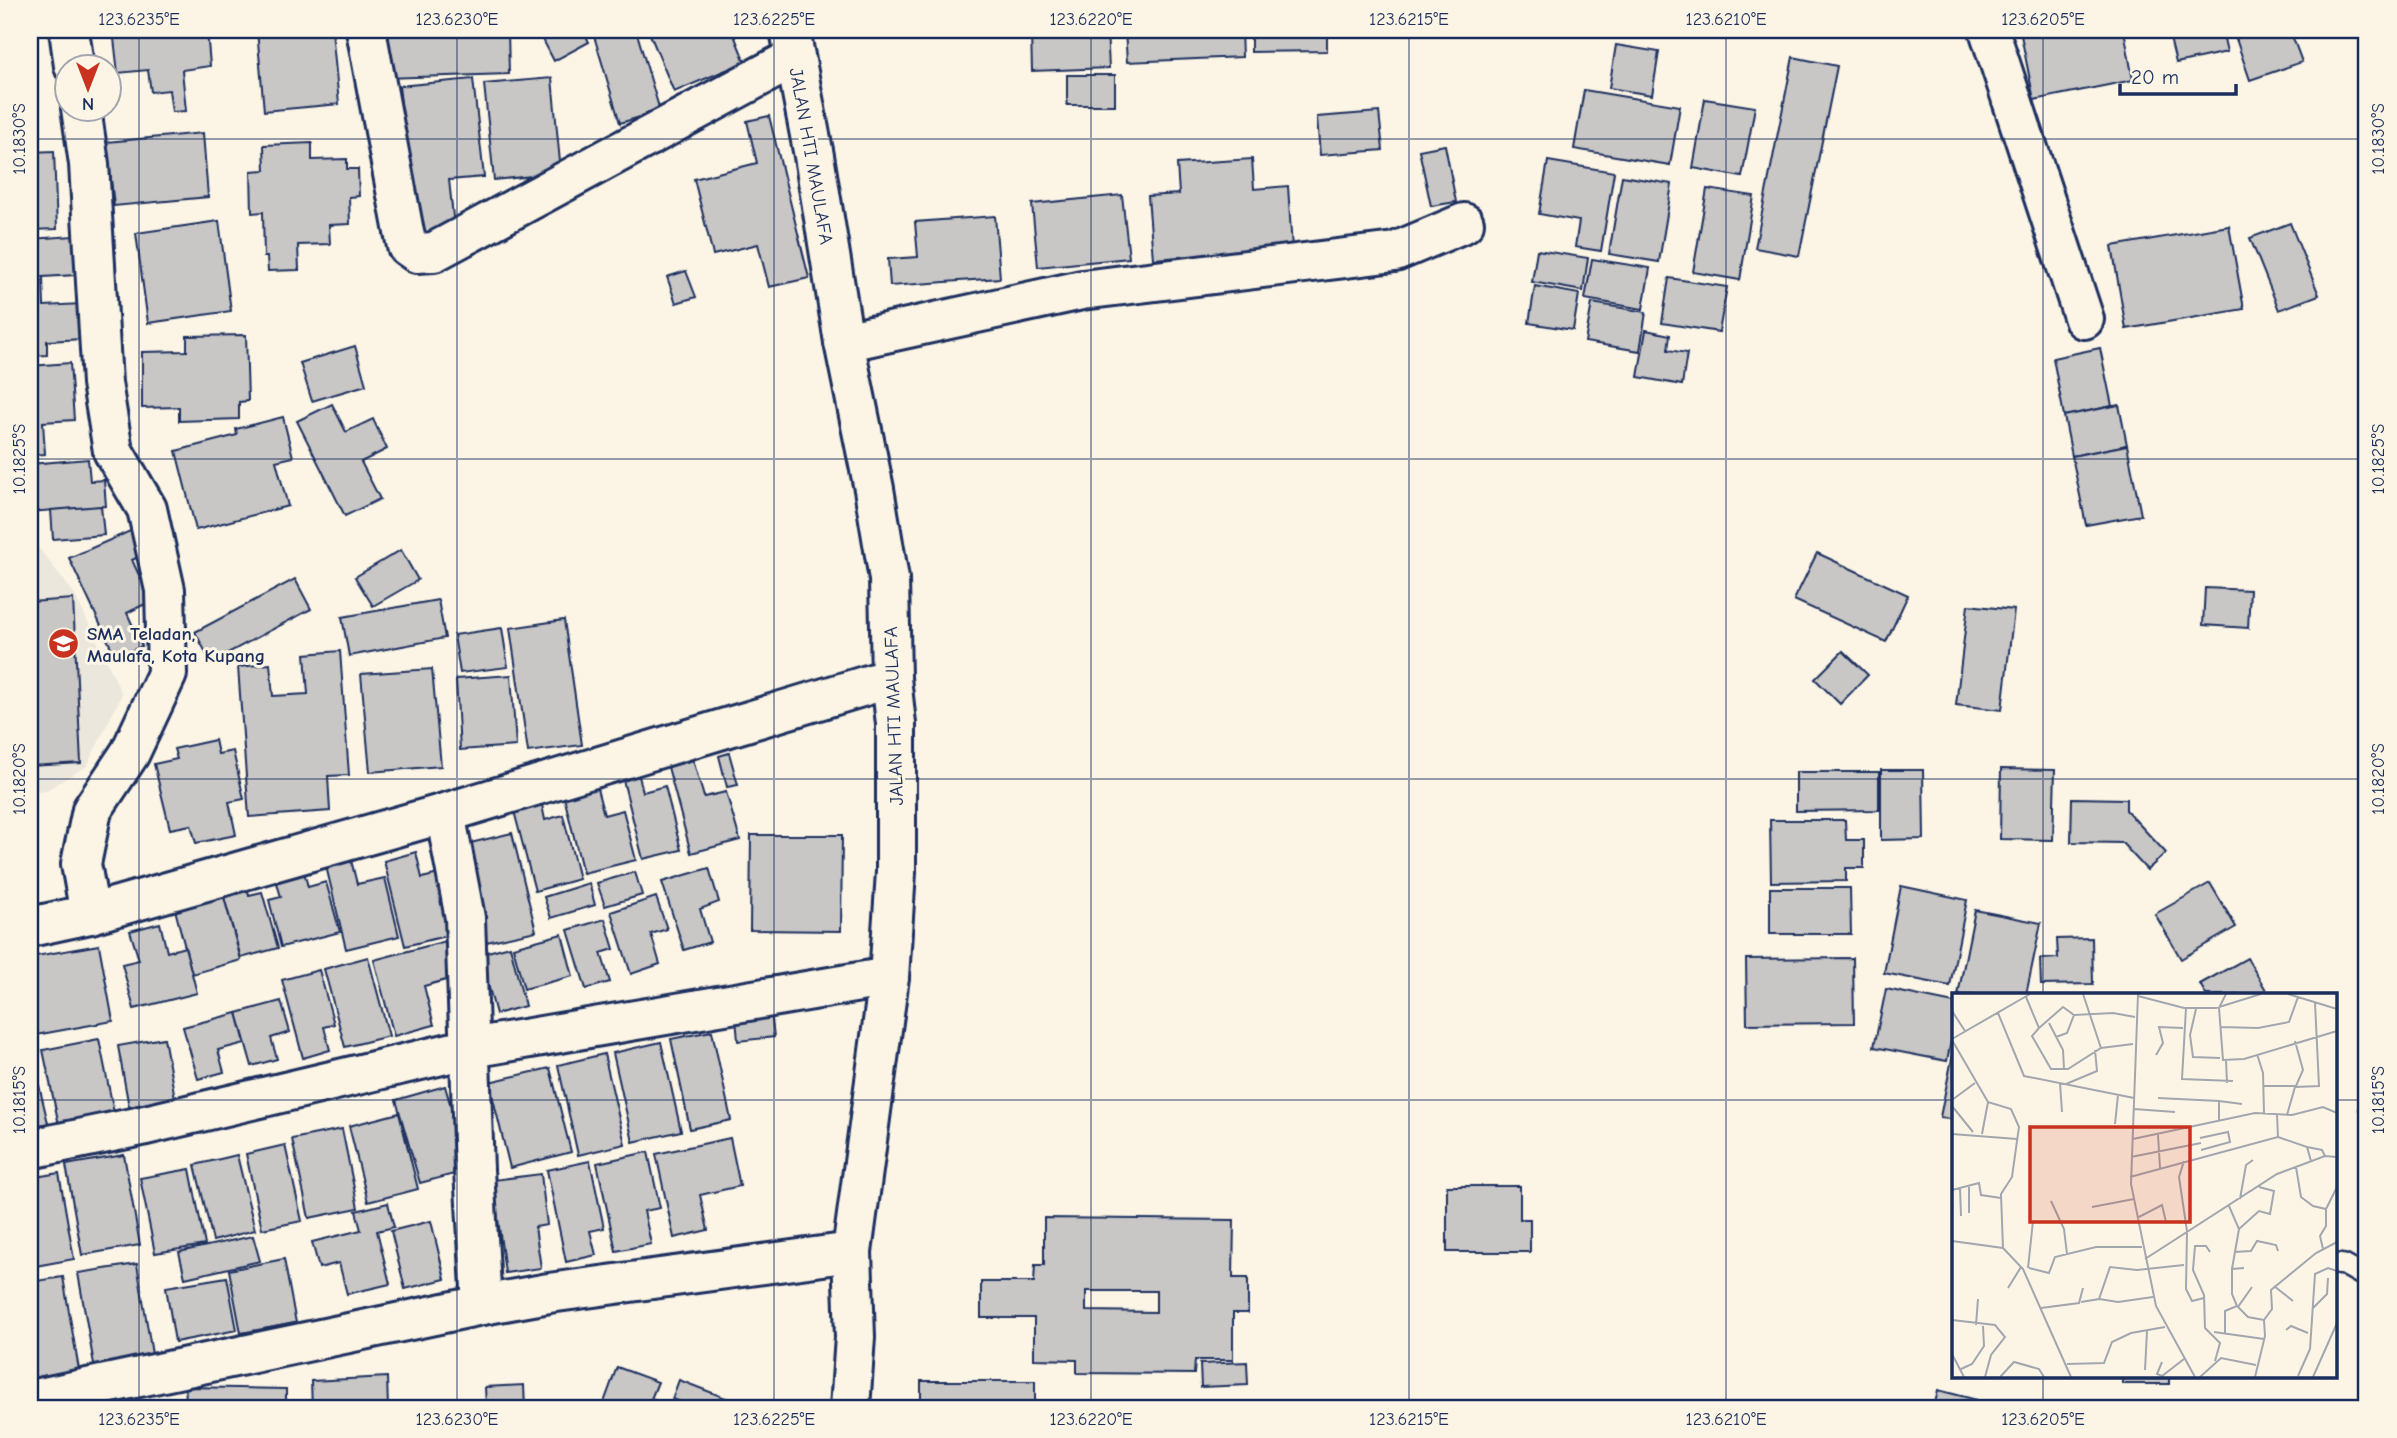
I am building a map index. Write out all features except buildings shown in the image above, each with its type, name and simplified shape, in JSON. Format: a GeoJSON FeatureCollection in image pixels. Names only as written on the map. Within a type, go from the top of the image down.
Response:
{"type":"FeatureCollection","features":[{"type":"Feature","properties":{"kind":"street"},"geometry":{"type":"LineString","coordinates":[[69,30],[72,52]]}},
{"type":"Feature","properties":{"kind":"street"},"geometry":{"type":"LineString","coordinates":[[366,30],[407,246],[417,253],[434,252],[792,44]]}},
{"type":"Feature","properties":{"kind":"street"},"geometry":{"type":"LineString","coordinates":[[1989,30],[2084,319]]}},
{"type":"Feature","properties":{"kind":"street","name":"JALAN HTI MAULAFA"},"geometry":{"type":"LineString","coordinates":[[792,44],[889,579],[891,678],[896,724],[896,872],[889,977],[852,1252],[855,1337],[850,1408]]}},
{"type":"Feature","properties":{"kind":"street"},"geometry":{"type":"LineString","coordinates":[[83,122],[89,164],[102,383],[113,451],[147,509],[165,590],[167,674],[130,753],[92,810],[81,864],[90,914]]}},
{"type":"Feature","properties":{"kind":"street"},"geometry":{"type":"LineString","coordinates":[[844,342],[1082,290],[1395,252],[1464,223]]}},
{"type":"Feature","properties":{"kind":"street"},"geometry":{"type":"LineString","coordinates":[[30,926],[90,914],[444,813],[891,678]]}},
{"type":"Feature","properties":{"kind":"street"},"geometry":{"type":"LineString","coordinates":[[444,813],[465,918],[482,1305]]}},
{"type":"Feature","properties":{"kind":"street"},"geometry":{"type":"LineString","coordinates":[[30,1149],[137,1127],[471,1048],[889,977]]}},
{"type":"Feature","properties":{"kind":"street"},"geometry":{"type":"LineString","coordinates":[[30,1400],[482,1305],[549,1293],[852,1252]]}},
{"type":"Feature","properties":{"kind":"lane"},"geometry":{"type":"LineString","coordinates":[[2338,1264],[2367,1278]]}},
{"type":"Feature","properties":{"kind":"shaded area","name":"SMA Teladan, Maulafa, Kota Kupang"},"geometry":{"type":"Polygon","coordinates":[[[30,537],[74,593],[122,694],[87,766],[45,791],[30,790],[30,537]]]}},
{"type":"Feature","properties":{"kind":"place","name":"SMA Teladan, Maulafa, Kota Kupang"},"geometry":{"type":"Point","coordinates":[64,644]}}]}
